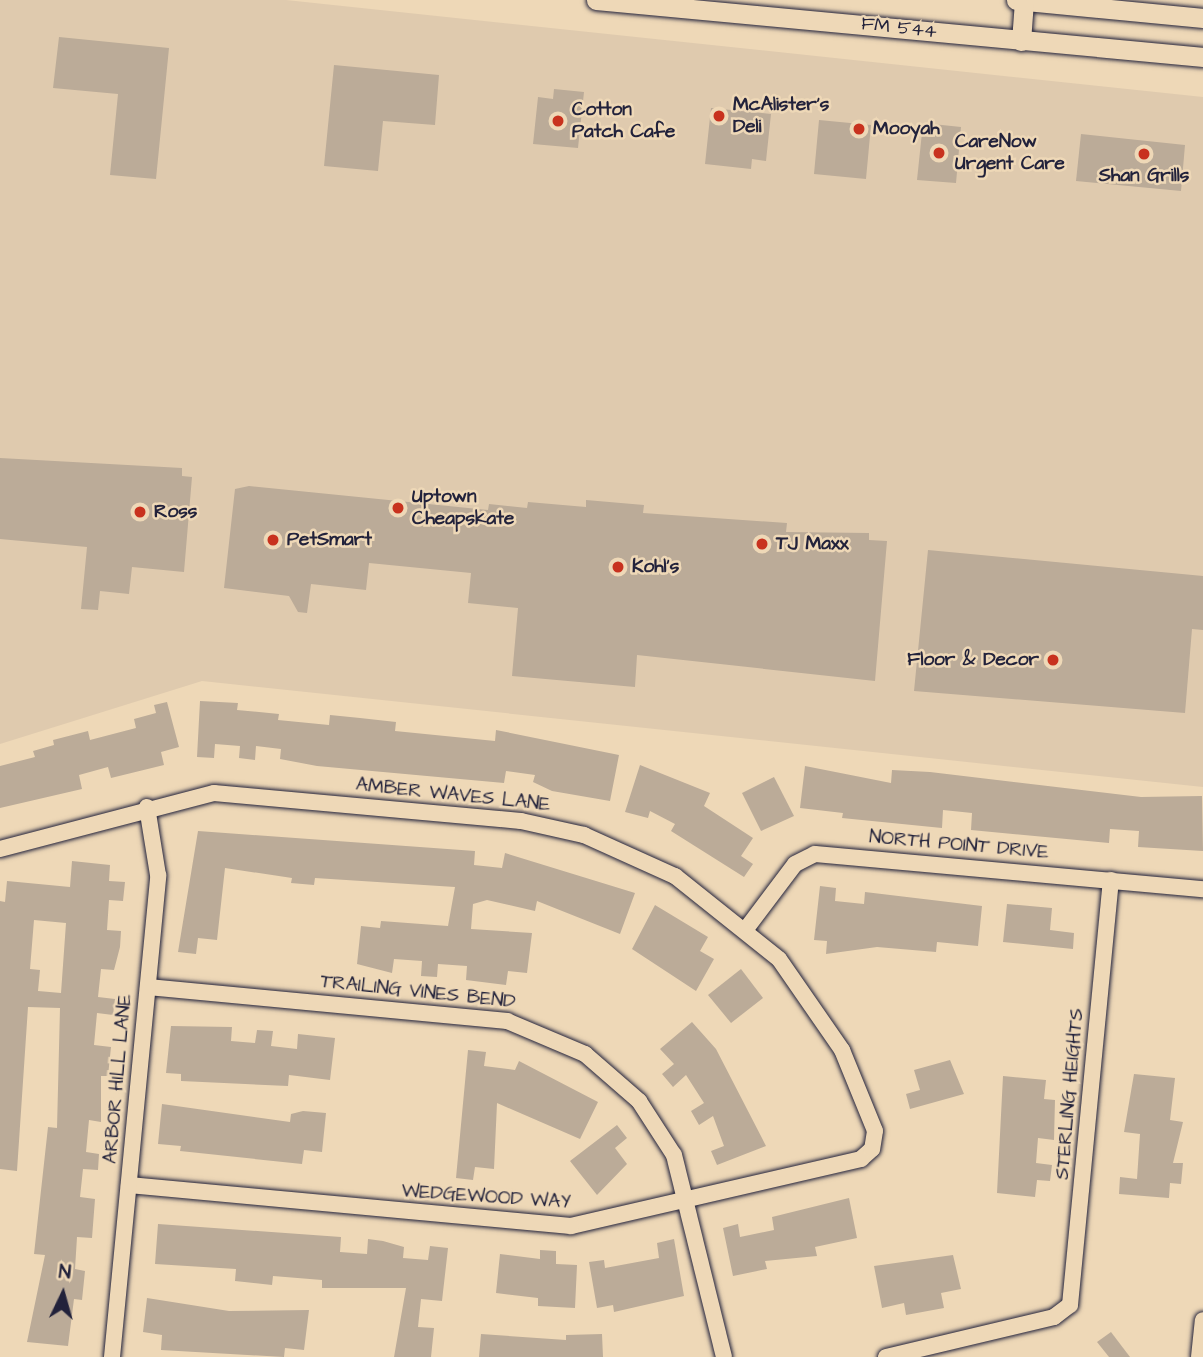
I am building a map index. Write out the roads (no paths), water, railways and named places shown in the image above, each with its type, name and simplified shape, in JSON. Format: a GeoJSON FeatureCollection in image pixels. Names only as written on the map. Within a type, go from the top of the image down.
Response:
{"type":"FeatureCollection","features":[{"type":"Feature","properties":{"kind":"main road","name":"FM 544"},"geometry":{"type":"LineString","coordinates":[[596,0],[658,3],[1203,57]]}},
{"type":"Feature","properties":{"kind":"main road"},"geometry":{"type":"LineString","coordinates":[[1016,0],[1203,18]]}},
{"type":"Feature","properties":{"kind":"main road"},"geometry":{"type":"LineString","coordinates":[[1021,41],[1024,1]]}},
{"type":"Feature","properties":{"kind":"street","name":"AMBER WAVES LANE"},"geometry":{"type":"LineString","coordinates":[[0,849],[147,807],[228,793],[550,826],[645,860],[746,929],[799,983],[842,1050],[875,1131],[872,1149]]}},
{"type":"Feature","properties":{"kind":"street","name":"ARBOR HILL LANE"},"geometry":{"type":"LineString","coordinates":[[112,1357],[159,857],[147,807]]}},
{"type":"Feature","properties":{"kind":"street","name":"NORTH POINT DRIVE"},"geometry":{"type":"LineString","coordinates":[[746,929],[795,864],[816,854],[1203,889]]}},
{"type":"Feature","properties":{"kind":"street","name":"STERLING HEIGHTS"},"geometry":{"type":"LineString","coordinates":[[886,1357],[1066,1310],[1072,1299],[1111,880]]}},
{"type":"Feature","properties":{"kind":"street","name":"TRAILING VINES BEND"},"geometry":{"type":"LineString","coordinates":[[148,987],[491,1019],[548,1034],[607,1069],[639,1101],[674,1156],[724,1357]]}},
{"type":"Feature","properties":{"kind":"street","name":"WEDGEWOOD WAY"},"geometry":{"type":"LineString","coordinates":[[129,1185],[559,1226],[686,1201],[861,1159],[872,1149]]}},
{"type":"Feature","properties":{"kind":"street"},"geometry":{"type":"LineString","coordinates":[[1199,1357],[1203,1320]]}},
{"type":"Feature","properties":{"kind":"place","name":"McAlister's Deli"},"geometry":{"type":"Point","coordinates":[719,116]}},
{"type":"Feature","properties":{"kind":"place","name":"Cotton Patch Cafe"},"geometry":{"type":"Point","coordinates":[558,121]}},
{"type":"Feature","properties":{"kind":"place","name":"Mooyah"},"geometry":{"type":"Point","coordinates":[859,129]}},
{"type":"Feature","properties":{"kind":"place","name":"CareNow Urgent Care"},"geometry":{"type":"Point","coordinates":[939,153]}},
{"type":"Feature","properties":{"kind":"place","name":"Shan Grills"},"geometry":{"type":"Point","coordinates":[1144,154]}},
{"type":"Feature","properties":{"kind":"place","name":"Uptown Cheapskate"},"geometry":{"type":"Point","coordinates":[398,508]}},
{"type":"Feature","properties":{"kind":"place","name":"Ross"},"geometry":{"type":"Point","coordinates":[140,512]}},
{"type":"Feature","properties":{"kind":"place","name":"PetSmart"},"geometry":{"type":"Point","coordinates":[273,540]}},
{"type":"Feature","properties":{"kind":"place","name":"TJ Maxx"},"geometry":{"type":"Point","coordinates":[762,544]}},
{"type":"Feature","properties":{"kind":"place","name":"Kohl's"},"geometry":{"type":"Point","coordinates":[618,567]}},
{"type":"Feature","properties":{"kind":"place","name":"Floor & Decor"},"geometry":{"type":"Point","coordinates":[1053,660]}}]}
